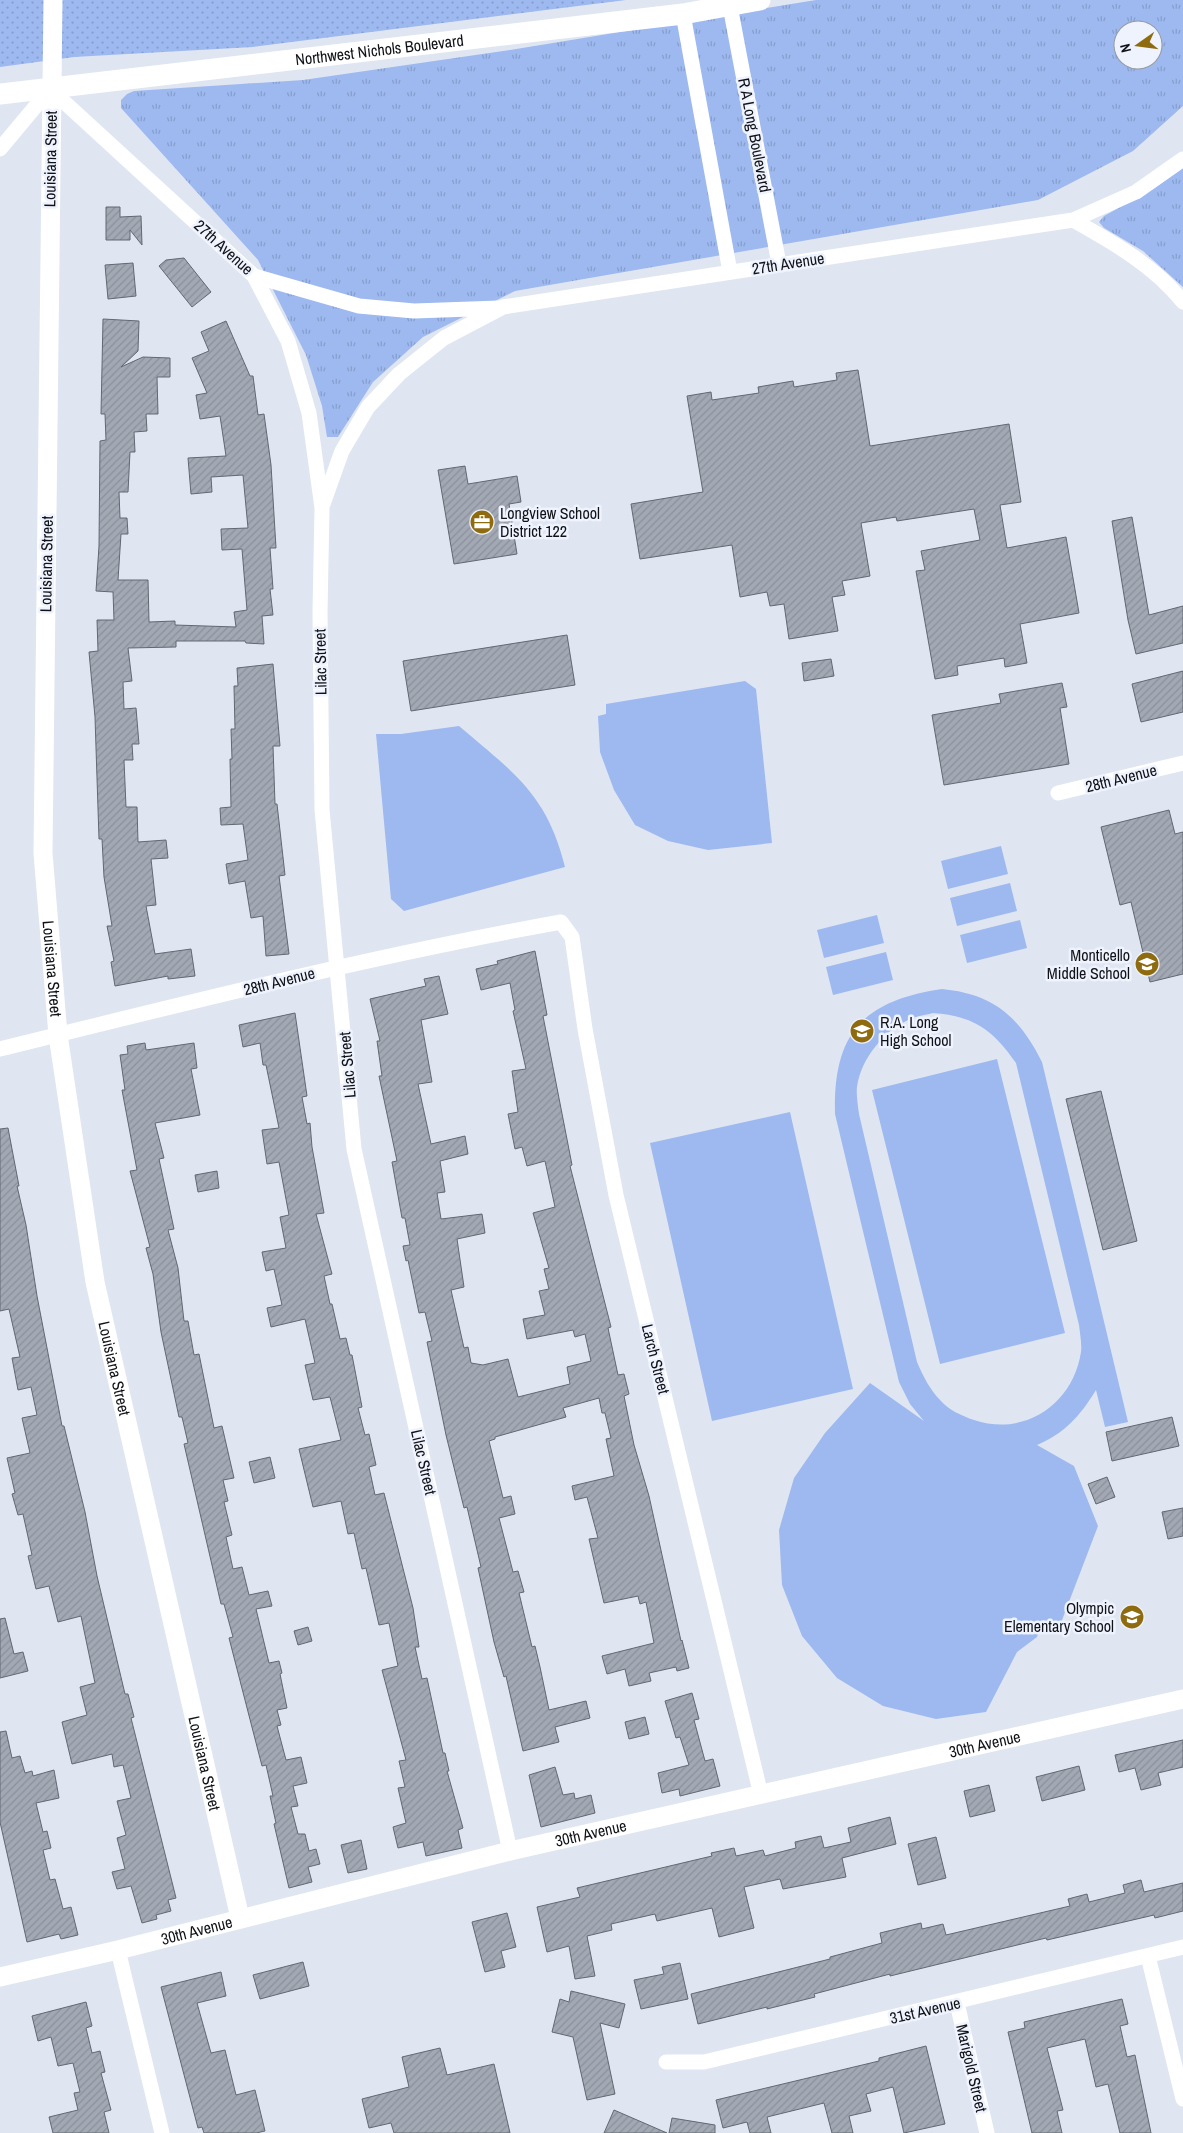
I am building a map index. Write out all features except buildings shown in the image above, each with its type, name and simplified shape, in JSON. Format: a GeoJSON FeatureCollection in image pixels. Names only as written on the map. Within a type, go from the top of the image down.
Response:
{"type":"FeatureCollection","features":[{"type":"Feature","properties":{"kind":"main road","name":"Northwest Nichols Boulevard"},"geometry":{"type":"LineString","coordinates":[[0,94],[683,14],[760,0]]}},
{"type":"Feature","properties":{"kind":"street","name":"Louisiana Street"},"geometry":{"type":"LineString","coordinates":[[53,0],[50,89],[43,853],[58,1035],[95,1282],[240,1918]]}},
{"type":"Feature","properties":{"kind":"street","name":"R A Long Boulevard"},"geometry":{"type":"LineString","coordinates":[[730,6],[780,264]]}},
{"type":"Feature","properties":{"kind":"street"},"geometry":{"type":"LineString","coordinates":[[683,14],[730,272]]}},
{"type":"Feature","properties":{"kind":"street"},"geometry":{"type":"LineString","coordinates":[[0,150],[50,89]]}},
{"type":"Feature","properties":{"kind":"street","name":"27th Avenue"},"geometry":{"type":"LineString","coordinates":[[50,89],[254,276],[359,306],[414,311],[503,307],[1073,220],[1136,192],[1183,159]]}},
{"type":"Feature","properties":{"kind":"street"},"geometry":{"type":"LineString","coordinates":[[1073,220],[1107,239],[1168,283],[1183,302]]}},
{"type":"Feature","properties":{"kind":"street","name":"Lilac Street"},"geometry":{"type":"LineString","coordinates":[[254,276],[288,341],[309,412],[322,508],[320,612],[322,810],[354,1149],[510,1850]]}},
{"type":"Feature","properties":{"kind":"street","name":"27th Avenue"},"geometry":{"type":"LineString","coordinates":[[322,508],[342,450],[368,407],[399,374],[444,338],[503,307]]}},
{"type":"Feature","properties":{"kind":"street","name":"28th Avenue"},"geometry":{"type":"LineString","coordinates":[[1058,793],[1183,763]]}},
{"type":"Feature","properties":{"kind":"street","name":"28th Avenue"},"geometry":{"type":"LineString","coordinates":[[0,1049],[452,941],[561,922]]}},
{"type":"Feature","properties":{"kind":"street","name":"Larch Street"},"geometry":{"type":"LineString","coordinates":[[561,922],[572,937],[585,1029],[616,1196],[761,1795]]}},
{"type":"Feature","properties":{"kind":"street","name":"30th Avenue"},"geometry":{"type":"LineString","coordinates":[[0,1975],[118,1950],[510,1850],[1183,1699]]}},
{"type":"Feature","properties":{"kind":"street","name":"31st Avenue"},"geometry":{"type":"LineString","coordinates":[[666,2062],[704,2062],[957,2003],[1183,1947]]}},
{"type":"Feature","properties":{"kind":"street"},"geometry":{"type":"LineString","coordinates":[[118,1950],[162,2133]]}},
{"type":"Feature","properties":{"kind":"street"},"geometry":{"type":"LineString","coordinates":[[1148,1956],[1183,2099]]}},
{"type":"Feature","properties":{"kind":"street","name":"Marigold Street"},"geometry":{"type":"LineString","coordinates":[[957,2003],[988,2133]]}},
{"type":"Feature","properties":{"kind":"green space"},"geometry":{"type":"Polygon","coordinates":[[[0,0],[626,0],[253,47],[74,57],[0,67],[0,0]]]}},
{"type":"Feature","properties":{"kind":"green space"},"geometry":{"type":"Polygon","coordinates":[[[816,0],[1183,0],[1183,106],[1133,151],[1038,200],[515,291],[423,337],[373,382],[338,437],[327,437],[322,406],[306,355],[258,260],[121,108],[121,100],[127,94],[134,91],[303,80],[510,50],[816,0]]]}},
{"type":"Feature","properties":{"kind":"green space"},"geometry":{"type":"Polygon","coordinates":[[[1183,168],[1183,287],[1143,251],[1104,228],[1099,222],[1104,216],[1153,189],[1183,168]]]}},
{"type":"Feature","properties":{"kind":"green space"},"geometry":{"type":"Polygon","coordinates":[[[745,681],[756,689],[772,843],[708,850],[668,841],[635,825],[614,790],[600,752],[598,716],[606,714],[606,704],[745,681]]]}},
{"type":"Feature","properties":{"kind":"green space"},"geometry":{"type":"Polygon","coordinates":[[[459,726],[512,772],[526,787],[549,821],[558,842],[565,867],[404,911],[391,899],[376,734],[401,734],[459,726]]]}},
{"type":"Feature","properties":{"kind":"green space"},"geometry":{"type":"Polygon","coordinates":[[[1001,846],[1008,874],[948,889],[941,861],[1001,846]]]}},
{"type":"Feature","properties":{"kind":"green space"},"geometry":{"type":"Polygon","coordinates":[[[1010,883],[1017,911],[957,926],[950,898],[1010,883]]]}},
{"type":"Feature","properties":{"kind":"green space"},"geometry":{"type":"Polygon","coordinates":[[[877,915],[884,943],[824,958],[817,930],[877,915]]]}},
{"type":"Feature","properties":{"kind":"green space"},"geometry":{"type":"Polygon","coordinates":[[[1020,920],[1027,948],[967,963],[960,935],[1020,920]]]}},
{"type":"Feature","properties":{"kind":"green space"},"geometry":{"type":"Polygon","coordinates":[[[886,952],[893,980],[833,995],[826,967],[886,952]]]}},
{"type":"Feature","properties":{"kind":"green space"},"geometry":{"type":"Polygon","coordinates":[[[942,989],[976,996],[990,1002],[1014,1020],[1024,1032],[1042,1062],[1128,1422],[1105,1427],[1096,1390],[1071,1423],[1056,1435],[1037,1445],[1074,1466],[1098,1526],[1059,1628],[1043,1620],[1037,1637],[1017,1652],[986,1712],[936,1719],[883,1706],[837,1678],[802,1636],[782,1585],[779,1530],[794,1478],[825,1433],[870,1383],[924,1421],[910,1404],[899,1382],[835,1114],[836,1086],[840,1062],[847,1042],[858,1026],[873,1012],[892,1002],[915,994],[942,989]],[[933,1013],[910,1019],[891,1031],[875,1047],[859,1076],[857,1100],[859,1114],[917,1362],[930,1388],[948,1407],[974,1420],[993,1424],[1011,1424],[1028,1420],[1044,1412],[1057,1401],[1068,1387],[1076,1371],[1081,1352],[1079,1325],[1016,1063],[990,1033],[971,1021],[933,1013]]]}},
{"type":"Feature","properties":{"kind":"green space"},"geometry":{"type":"Polygon","coordinates":[[[997,1059],[1065,1333],[940,1364],[872,1090],[997,1059]]]}},
{"type":"Feature","properties":{"kind":"green space"},"geometry":{"type":"Polygon","coordinates":[[[790,1112],[853,1389],[712,1421],[650,1143],[790,1112]]]}},
{"type":"Feature","properties":{"kind":"place","name":"Longview School District 122"},"geometry":{"type":"Point","coordinates":[482,522]}},
{"type":"Feature","properties":{"kind":"place","name":"Monticello Middle School"},"geometry":{"type":"Point","coordinates":[1147,964]}},
{"type":"Feature","properties":{"kind":"place","name":"R.A. Long High School"},"geometry":{"type":"Point","coordinates":[862,1031]}},
{"type":"Feature","properties":{"kind":"place","name":"Olympic Elementary School"},"geometry":{"type":"Point","coordinates":[1132,1617]}}]}
